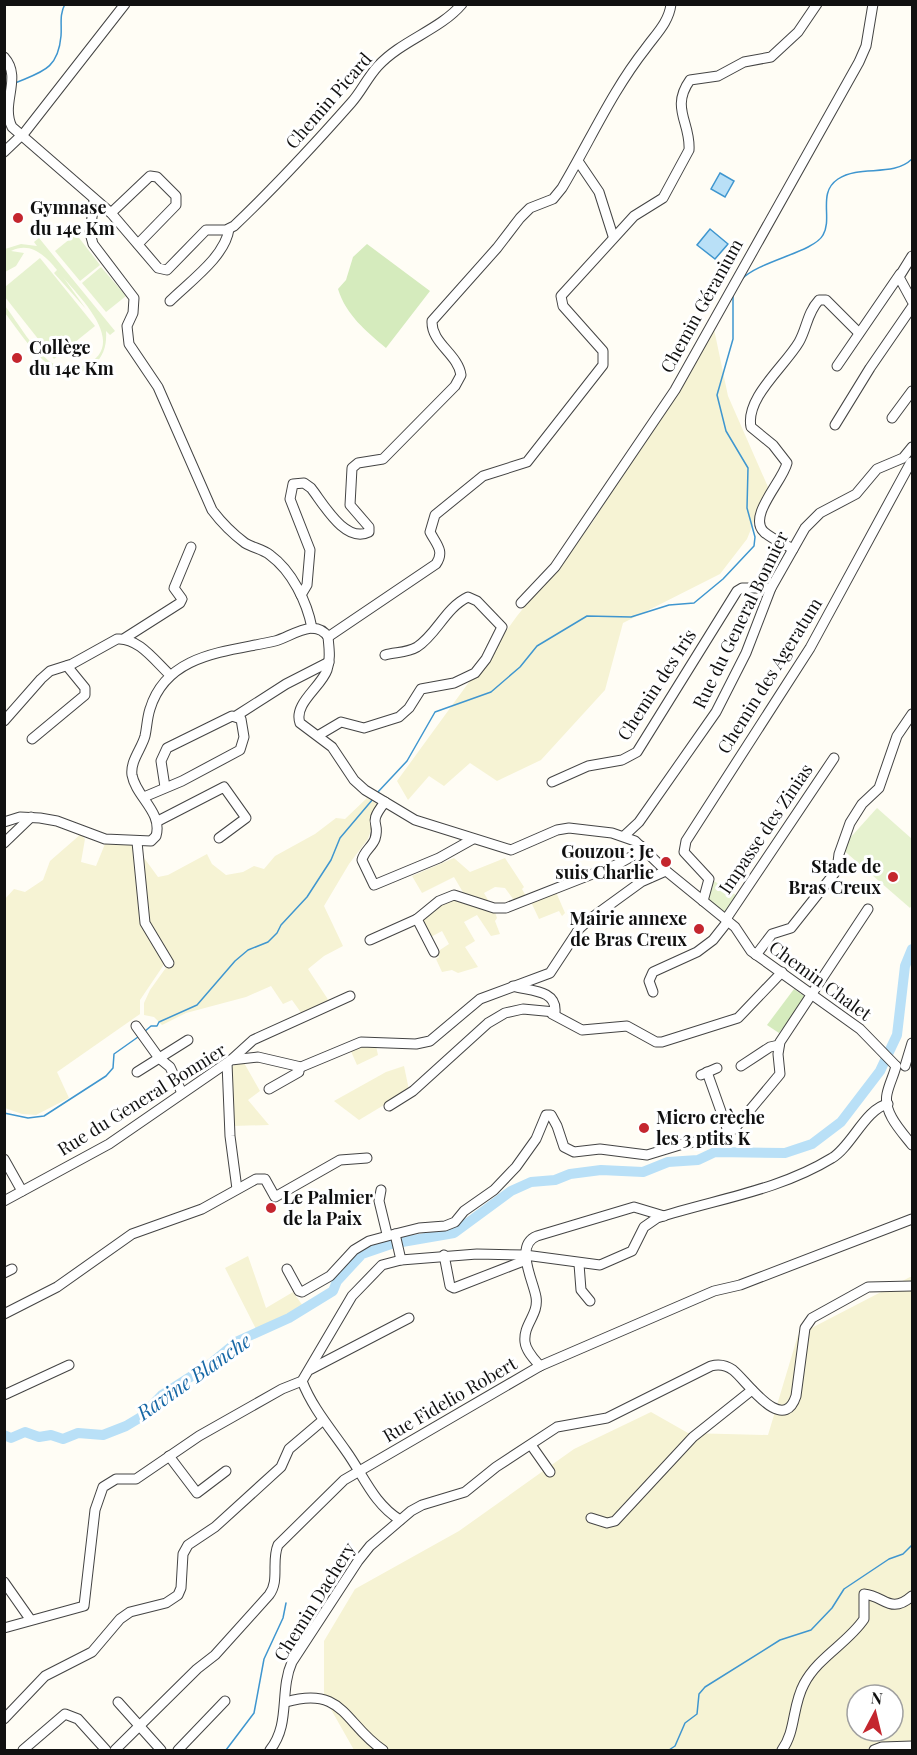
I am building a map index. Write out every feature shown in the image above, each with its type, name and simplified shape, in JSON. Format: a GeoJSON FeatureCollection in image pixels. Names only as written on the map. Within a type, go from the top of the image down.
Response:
{"type":"FeatureCollection","features":[{"type":"Feature","properties":{"kind":"street"},"geometry":{"type":"LineString","coordinates":[[4,152],[21,136],[125,4]]}},
{"type":"Feature","properties":{"kind":"street","name":"Chemin Picard"},"geometry":{"type":"LineString","coordinates":[[170,301],[220,250],[229,229],[278,185],[353,100],[378,67],[403,44],[452,14],[462,4]]}},
{"type":"Feature","properties":{"kind":"street"},"geometry":{"type":"LineString","coordinates":[[301,595],[307,585],[310,550],[291,506],[290,490],[293,484],[304,483],[310,488],[343,527],[355,534],[369,532],[369,527],[350,506],[352,468],[358,463],[383,459],[455,387],[461,375],[457,363],[432,332],[432,321],[497,248],[520,218],[530,208],[553,199],[578,162],[604,111],[636,59],[666,21],[671,4]]}},
{"type":"Feature","properties":{"kind":"street"},"geometry":{"type":"LineString","coordinates":[[4,822],[31,817],[57,821],[105,839],[151,842],[156,836],[158,821],[134,779],[133,764],[144,740],[153,701],[170,675],[200,657],[284,639],[312,627],[324,632],[328,637],[436,564],[440,557],[440,548],[430,532],[435,515],[483,476],[527,462],[603,365],[603,351],[564,306],[561,296],[613,236],[634,216],[663,198],[688,152],[689,142],[681,109],[682,94],[690,80],[717,76],[744,62],[771,57],[798,32],[817,4]]}},
{"type":"Feature","properties":{"kind":"street","name":"Chemin Géranium"},"geometry":{"type":"LineString","coordinates":[[521,603],[555,567],[675,390],[859,62],[866,46],[873,4]]}},
{"type":"Feature","properties":{"kind":"street"},"geometry":{"type":"LineString","coordinates":[[4,57],[12,72],[6,103],[9,122],[21,136],[56,163],[94,201],[111,213],[138,244],[176,205],[176,196],[157,177],[150,176],[111,213]]}},
{"type":"Feature","properties":{"kind":"street"},"geometry":{"type":"LineString","coordinates":[[578,162],[599,192],[613,236]]}},
{"type":"Feature","properties":{"kind":"street"},"geometry":{"type":"LineString","coordinates":[[94,201],[90,233],[93,243],[134,298],[133,313],[127,326],[129,344],[158,387],[212,510],[244,542],[269,553],[278,562],[301,595],[312,627]]}},
{"type":"Feature","properties":{"kind":"street","name":"Chemin Picard"},"geometry":{"type":"LineString","coordinates":[[138,244],[158,268],[164,270],[170,268],[206,230],[229,229]]}},
{"type":"Feature","properties":{"kind":"street"},"geometry":{"type":"LineString","coordinates":[[837,366],[912,256]]}},
{"type":"Feature","properties":{"kind":"street"},"geometry":{"type":"LineString","coordinates":[[900,274],[900,280],[912,302]]}},
{"type":"Feature","properties":{"kind":"street"},"geometry":{"type":"LineString","coordinates":[[793,549],[765,533],[759,525],[759,514],[787,463],[774,445],[751,426],[751,409],[794,350],[808,315],[819,300],[826,300],[859,333]]}},
{"type":"Feature","properties":{"kind":"street"},"geometry":{"type":"LineString","coordinates":[[835,425],[870,368],[912,307]]}},
{"type":"Feature","properties":{"kind":"street"},"geometry":{"type":"LineString","coordinates":[[892,418],[912,391]]}},
{"type":"Feature","properties":{"kind":"street"},"geometry":{"type":"LineString","coordinates":[[910,461],[912,447]]}},
{"type":"Feature","properties":{"kind":"street","name":"Rue du General Bonnier"},"geometry":{"type":"LineString","coordinates":[[624,836],[639,822],[716,712],[746,653],[771,588],[814,517],[856,494],[882,465],[910,461]]}},
{"type":"Feature","properties":{"kind":"street","name":"Chemin des Ageratum"},"geometry":{"type":"LineString","coordinates":[[703,901],[709,879],[684,852],[686,841],[810,648],[910,461]]}},
{"type":"Feature","properties":{"kind":"street"},"geometry":{"type":"LineString","coordinates":[[4,721],[50,671],[67,666],[117,639],[125,638],[180,603],[182,599],[174,588],[191,547]]}},
{"type":"Feature","properties":{"kind":"street","name":"Chemin des Iris"},"geometry":{"type":"LineString","coordinates":[[552,782],[588,766],[621,760],[637,752],[737,591],[742,588],[771,588]]}},
{"type":"Feature","properties":{"kind":"street"},"geometry":{"type":"LineString","coordinates":[[319,735],[341,722],[364,728],[399,717],[409,708],[421,689],[454,683],[475,673],[502,632],[501,623],[473,597],[468,597],[449,610],[418,646],[410,651],[385,655]]}},
{"type":"Feature","properties":{"kind":"street","name":"Chemin Chalet"},"geometry":{"type":"LineString","coordinates":[[328,637],[329,662],[325,676],[298,713],[300,723],[332,747],[354,780],[365,790],[415,820],[511,850],[558,830],[569,828],[624,836],[640,846],[666,871],[727,920],[756,955],[815,994],[902,1065]]}},
{"type":"Feature","properties":{"kind":"street"},"geometry":{"type":"LineString","coordinates":[[125,638],[139,646],[170,675]]}},
{"type":"Feature","properties":{"kind":"street"},"geometry":{"type":"LineString","coordinates":[[165,788],[160,770],[168,748],[236,716],[286,684],[329,662]]}},
{"type":"Feature","properties":{"kind":"street"},"geometry":{"type":"LineString","coordinates":[[32,739],[85,695],[85,688],[67,666]]}},
{"type":"Feature","properties":{"kind":"street"},"geometry":{"type":"LineString","coordinates":[[756,955],[772,934],[790,928],[837,870],[839,854],[850,823],[862,804],[879,788],[897,736],[912,714]]}},
{"type":"Feature","properties":{"kind":"street"},"geometry":{"type":"LineString","coordinates":[[144,797],[240,750],[244,742],[243,722],[236,716]]}},
{"type":"Feature","properties":{"kind":"street","name":"Impasse des Zinias"},"geometry":{"type":"LineString","coordinates":[[727,920],[834,758]]}},
{"type":"Feature","properties":{"kind":"street"},"geometry":{"type":"LineString","coordinates":[[158,821],[224,787],[246,818],[219,838]]}},
{"type":"Feature","properties":{"kind":"street"},"geometry":{"type":"LineString","coordinates":[[384,801],[374,820],[375,839],[363,856],[364,869],[374,885],[439,858],[473,839]]}},
{"type":"Feature","properties":{"kind":"street"},"geometry":{"type":"LineString","coordinates":[[4,843],[31,817]]}},
{"type":"Feature","properties":{"kind":"street"},"geometry":{"type":"LineString","coordinates":[[137,842],[145,923],[168,963]]}},
{"type":"Feature","properties":{"kind":"street"},"geometry":{"type":"LineString","coordinates":[[370,940],[417,919],[439,902],[454,895],[498,909],[512,907],[618,864],[634,856],[640,846]]}},
{"type":"Feature","properties":{"kind":"street"},"geometry":{"type":"LineString","coordinates":[[269,1089],[299,1072],[300,1068],[361,1042],[416,1044],[430,1041],[442,1033],[468,1006],[493,993],[550,973],[579,929],[590,919],[631,889],[666,871]]}},
{"type":"Feature","properties":{"kind":"street"},"geometry":{"type":"LineString","coordinates":[[287,1269],[299,1291],[302,1292],[330,1276],[354,1250],[391,1234],[419,1228],[445,1226],[455,1222],[464,1211],[494,1190],[516,1167],[536,1138],[546,1115],[550,1115],[558,1126],[564,1147],[574,1152],[600,1149],[647,1155],[729,1134],[780,1074],[779,1045],[815,994],[868,909]]}},
{"type":"Feature","properties":{"kind":"street"},"geometry":{"type":"LineString","coordinates":[[417,919],[434,952]]}},
{"type":"Feature","properties":{"kind":"street"},"geometry":{"type":"LineString","coordinates":[[652,992],[649,981],[652,972],[697,952],[712,940],[727,920]]}},
{"type":"Feature","properties":{"kind":"street"},"geometry":{"type":"LineString","coordinates":[[389,1106],[416,1087],[488,1023],[504,1013],[523,1009],[552,1014],[582,1029],[627,1026],[656,1042],[662,1042],[738,1018],[782,972]]}},
{"type":"Feature","properties":{"kind":"street"},"geometry":{"type":"LineString","coordinates":[[513,986],[542,992],[555,1008],[552,1014]]}},
{"type":"Feature","properties":{"kind":"street"},"geometry":{"type":"LineString","coordinates":[[237,1189],[230,1137],[229,1062],[253,1040],[350,996]]}},
{"type":"Feature","properties":{"kind":"street"},"geometry":{"type":"LineString","coordinates":[[140,1031],[159,1058],[170,1067],[182,1093]]}},
{"type":"Feature","properties":{"kind":"street"},"geometry":{"type":"LineString","coordinates":[[137,1072],[188,1040]]}},
{"type":"Feature","properties":{"kind":"street"},"geometry":{"type":"LineString","coordinates":[[912,1043],[886,1096],[890,1112],[912,1145]]}},
{"type":"Feature","properties":{"kind":"street"},"geometry":{"type":"LineString","coordinates":[[741,1066],[770,1047],[779,1045]]}},
{"type":"Feature","properties":{"kind":"street","name":"Rue du General Bonnier"},"geometry":{"type":"LineString","coordinates":[[4,1201],[110,1143],[229,1062],[258,1057],[300,1068]]}},
{"type":"Feature","properties":{"kind":"street"},"geometry":{"type":"LineString","coordinates":[[717,1068],[704,1074],[729,1134]]}},
{"type":"Feature","properties":{"kind":"street"},"geometry":{"type":"LineString","coordinates":[[4,1628],[84,1606],[95,1510],[100,1491],[116,1479],[136,1479],[199,1436],[282,1389],[302,1381],[352,1296],[382,1265],[401,1260],[444,1255],[525,1258],[600,1265],[627,1255],[635,1248],[644,1227],[664,1216],[740,1197],[827,1161],[842,1149],[876,1110],[888,1104]]}},
{"type":"Feature","properties":{"kind":"street"},"geometry":{"type":"LineString","coordinates":[[4,1158],[22,1191]]}},
{"type":"Feature","properties":{"kind":"street"},"geometry":{"type":"LineString","coordinates":[[4,1314],[57,1287],[132,1234],[202,1209],[261,1177],[275,1197],[340,1160],[367,1158]]}},
{"type":"Feature","properties":{"kind":"street"},"geometry":{"type":"LineString","coordinates":[[381,1190],[379,1201],[401,1260]]}},
{"type":"Feature","properties":{"kind":"street"},"geometry":{"type":"LineString","coordinates":[[540,1366],[526,1345],[526,1328],[534,1317],[537,1301],[525,1258],[532,1238],[634,1207],[664,1216]]}},
{"type":"Feature","properties":{"kind":"street","name":"Rue Fidelio Robert"},"geometry":{"type":"LineString","coordinates":[[115,1750],[215,1655],[273,1590],[276,1580],[274,1559],[284,1538],[344,1480],[540,1366],[714,1291],[740,1285],[912,1219]]}},
{"type":"Feature","properties":{"kind":"street"},"geometry":{"type":"LineString","coordinates":[[444,1255],[450,1286],[454,1288],[525,1258]]}},
{"type":"Feature","properties":{"kind":"street"},"geometry":{"type":"LineString","coordinates":[[579,1264],[582,1293],[590,1301]]}},
{"type":"Feature","properties":{"kind":"street","name":"Chemin Dachery"},"geometry":{"type":"LineString","coordinates":[[272,1750],[281,1732],[292,1662],[358,1560],[370,1546],[422,1504],[465,1492],[490,1471],[557,1426],[607,1418],[715,1365],[734,1371],[775,1409],[789,1408],[796,1396],[805,1328],[812,1318],[868,1287],[912,1286]]}},
{"type":"Feature","properties":{"kind":"street"},"geometry":{"type":"LineString","coordinates":[[311,1369],[409,1318]]}},
{"type":"Feature","properties":{"kind":"street"},"geometry":{"type":"LineString","coordinates":[[4,1395],[69,1365]]}},
{"type":"Feature","properties":{"kind":"street"},"geometry":{"type":"LineString","coordinates":[[302,1381],[322,1421],[379,1503],[400,1520]]}},
{"type":"Feature","properties":{"kind":"street"},"geometry":{"type":"LineString","coordinates":[[591,1518],[607,1523],[615,1521],[693,1437],[752,1390]]}},
{"type":"Feature","properties":{"kind":"street"},"geometry":{"type":"LineString","coordinates":[[4,1719],[45,1676],[92,1652],[120,1618],[130,1612],[166,1603],[178,1595],[181,1588],[183,1554],[188,1545],[215,1527],[281,1467],[289,1449],[322,1421]]}},
{"type":"Feature","properties":{"kind":"street"},"geometry":{"type":"LineString","coordinates":[[531,1445],[550,1472]]}},
{"type":"Feature","properties":{"kind":"street"},"geometry":{"type":"LineString","coordinates":[[169,1456],[197,1493],[226,1471]]}},
{"type":"Feature","properties":{"kind":"street"},"geometry":{"type":"LineString","coordinates":[[4,1582],[30,1619]]}},
{"type":"Feature","properties":{"kind":"street"},"geometry":{"type":"LineString","coordinates":[[782,1750],[791,1736],[797,1700],[804,1684],[828,1654],[864,1619],[864,1594],[892,1605],[899,1605],[912,1596]]}},
{"type":"Feature","properties":{"kind":"street"},"geometry":{"type":"LineString","coordinates":[[286,1702],[305,1697],[323,1699],[354,1721],[383,1750]]}},
{"type":"Feature","properties":{"kind":"street"},"geometry":{"type":"LineString","coordinates":[[178,1750],[225,1701]]}},
{"type":"Feature","properties":{"kind":"street"},"geometry":{"type":"LineString","coordinates":[[118,1702],[160,1750]]}},
{"type":"Feature","properties":{"kind":"street"},"geometry":{"type":"LineString","coordinates":[[22,1750],[64,1714],[78,1719],[106,1750]]}},
{"type":"Feature","properties":{"kind":"street"},"geometry":{"type":"LineString","coordinates":[[874,1750],[882,1747],[912,1746]]}},
{"type":"Feature","properties":{"kind":"shaded area"},"geometry":{"type":"Polygon","coordinates":[[[714,329],[728,396],[768,487],[747,539],[720,574],[623,623],[605,690],[541,760],[497,781],[470,763],[444,786],[429,776],[408,800],[397,781],[517,616],[592,523],[714,329]]]}},
{"type":"Feature","properties":{"kind":"shaded area"},"geometry":{"type":"Polygon","coordinates":[[[367,798],[379,805],[368,839],[349,864],[324,906],[343,946],[324,956],[308,969],[329,1001],[302,1014],[292,1000],[283,1004],[271,986],[246,997],[186,1013],[162,1025],[154,1017],[144,1015],[144,1003],[150,990],[170,962],[150,932],[139,851],[158,877],[168,875],[207,854],[212,864],[226,875],[243,872],[254,866],[264,869],[275,856],[315,834],[336,818],[345,819],[367,798]]]}},
{"type":"Feature","properties":{"kind":"shaded area"},"geometry":{"type":"Polygon","coordinates":[[[81,834],[85,839],[81,862],[96,866],[105,844],[134,845],[141,923],[165,963],[140,1000],[140,1014],[57,1072],[69,1098],[36,1115],[22,1114],[5,1108],[5,899],[14,889],[25,892],[43,880],[50,861],[81,834]]]}},
{"type":"Feature","properties":{"kind":"shaded area"},"geometry":{"type":"Polygon","coordinates":[[[454,858],[470,872],[505,858],[524,887],[522,889],[527,898],[516,903],[505,888],[495,887],[484,893],[491,905],[464,894],[454,877],[422,893],[412,876],[454,858]]]}},
{"type":"Feature","properties":{"kind":"shaded area"},"geometry":{"type":"Polygon","coordinates":[[[556,892],[565,913],[562,916],[559,911],[539,919],[531,902],[556,892]]]}},
{"type":"Feature","properties":{"kind":"shaded area"},"geometry":{"type":"Polygon","coordinates":[[[450,898],[495,912],[497,918],[495,921],[500,934],[491,936],[477,915],[464,922],[475,941],[465,947],[478,967],[458,973],[452,970],[442,972],[436,959],[439,957],[437,952],[449,944],[442,931],[429,938],[419,921],[450,898]]]}},
{"type":"Feature","properties":{"kind":"shaded area"},"geometry":{"type":"Polygon","coordinates":[[[376,1046],[378,1055],[357,1065],[350,1049],[376,1046]]]}},
{"type":"Feature","properties":{"kind":"shaded area"},"geometry":{"type":"Polygon","coordinates":[[[243,1061],[260,1091],[248,1100],[269,1125],[232,1126],[231,1067],[243,1061]]]}},
{"type":"Feature","properties":{"kind":"shaded area"},"geometry":{"type":"Polygon","coordinates":[[[404,1066],[409,1090],[359,1120],[334,1101],[386,1072],[404,1066]]]}},
{"type":"Feature","properties":{"kind":"shaded area"},"geometry":{"type":"Polygon","coordinates":[[[248,1256],[266,1308],[293,1292],[303,1306],[258,1333],[225,1268],[248,1256]]]}},
{"type":"Feature","properties":{"kind":"shaded area"},"geometry":{"type":"Polygon","coordinates":[[[912,1277],[912,1750],[354,1750],[324,1697],[324,1641],[355,1589],[459,1531],[574,1449],[651,1412],[688,1433],[768,1435],[798,1335],[912,1277]]]}},
{"type":"Feature","properties":{"kind":"green space"},"geometry":{"type":"Polygon","coordinates":[[[76,234],[100,265],[80,281],[55,251],[76,234]]]}},
{"type":"Feature","properties":{"kind":"green space"},"geometry":{"type":"Polygon","coordinates":[[[39,238],[115,331],[110,335],[106,331],[105,345],[100,358],[94,365],[80,372],[67,373],[54,368],[42,359],[5,313],[5,306],[45,358],[59,367],[83,366],[97,357],[103,347],[102,335],[89,309],[63,277],[86,309],[54,273],[57,270],[37,251],[18,248],[11,251],[24,253],[16,266],[5,272],[5,249],[21,244],[37,246],[34,242],[39,238]]]}},
{"type":"Feature","properties":{"kind":"green space"},"geometry":{"type":"Polygon","coordinates":[[[367,244],[430,291],[386,348],[351,315],[338,289],[346,280],[353,257],[367,244]]]}},
{"type":"Feature","properties":{"kind":"green space"},"geometry":{"type":"Polygon","coordinates":[[[40,258],[95,326],[54,359],[5,297],[5,287],[40,258]]]}},
{"type":"Feature","properties":{"kind":"green space"},"geometry":{"type":"Polygon","coordinates":[[[101,267],[126,296],[106,312],[82,283],[101,267]]]}},
{"type":"Feature","properties":{"kind":"green space","name":"Stade de Bras Creux"},"geometry":{"type":"Polygon","coordinates":[[[877,808],[912,839],[912,905],[910,908],[841,848],[877,808]]]}},
{"type":"Feature","properties":{"kind":"green space"},"geometry":{"type":"Polygon","coordinates":[[[714,881],[739,897],[727,915],[704,900],[714,881]]]}},
{"type":"Feature","properties":{"kind":"green space"},"geometry":{"type":"Polygon","coordinates":[[[794,989],[807,998],[779,1033],[767,1025],[794,989]]]}},
{"type":"Feature","properties":{"kind":"water"},"geometry":{"type":"Polygon","coordinates":[[[720,173],[734,181],[725,197],[711,189],[720,173]]]}},
{"type":"Feature","properties":{"kind":"water"},"geometry":{"type":"Polygon","coordinates":[[[710,229],[728,244],[715,259],[697,245],[710,229]]]}},
{"type":"Feature","properties":{"kind":"waterway"},"geometry":{"type":"LineString","coordinates":[[15,83],[40,72],[52,63],[59,47],[61,16],[65,4]]}},
{"type":"Feature","properties":{"kind":"waterway"},"geometry":{"type":"LineString","coordinates":[[742,279],[761,267],[818,241],[826,228],[828,191],[838,179],[856,172],[895,168],[912,159]]}},
{"type":"Feature","properties":{"kind":"waterway"},"geometry":{"type":"LineString","coordinates":[[377,793],[407,761],[435,712],[491,692],[520,667],[537,646],[587,616],[631,617],[669,605],[694,603],[723,579],[754,546],[755,537],[747,508],[748,468],[726,431],[717,395],[733,339],[733,296]]}},
{"type":"Feature","properties":{"kind":"waterway"},"geometry":{"type":"LineString","coordinates":[[144,1032],[151,1026],[157,1026],[159,1022],[197,1005],[235,961],[248,950],[268,942],[277,933],[281,925],[307,897],[331,860],[340,838],[373,799]]}},
{"type":"Feature","properties":{"kind":"waterway","name":"Ravine Blanche"},"geometry":{"type":"LineString","coordinates":[[402,1242],[454,1233],[511,1191],[531,1182],[555,1180],[570,1174],[601,1170],[643,1172],[668,1162],[698,1160],[715,1152],[785,1153],[812,1144],[841,1122],[880,1071],[897,1035],[905,966],[912,949]]}},
{"type":"Feature","properties":{"kind":"waterway"},"geometry":{"type":"LineString","coordinates":[[4,1113],[28,1118],[44,1116],[106,1076],[113,1068],[114,1054],[138,1037]]}},
{"type":"Feature","properties":{"kind":"waterway","name":"Ravine Blanche"},"geometry":{"type":"LineString","coordinates":[[4,1435],[11,1438],[25,1432],[39,1437],[51,1435],[63,1439],[78,1433],[103,1435],[126,1426],[141,1417],[162,1395],[209,1365],[238,1341],[289,1318],[333,1291],[337,1281],[362,1254],[394,1243]]}},
{"type":"Feature","properties":{"kind":"waterway"},"geometry":{"type":"LineString","coordinates":[[669,1750],[675,1746],[685,1723],[697,1714],[699,1694],[705,1687],[780,1640],[811,1630],[832,1608],[844,1589],[889,1559],[903,1554],[912,1545]]}},
{"type":"Feature","properties":{"kind":"waterway"},"geometry":{"type":"LineString","coordinates":[[226,1750],[254,1713],[264,1659],[283,1618],[286,1603]]}},
{"type":"Feature","properties":{"kind":"place","name":"Gymnase du 14e Km"},"geometry":{"type":"Point","coordinates":[18,218]}},
{"type":"Feature","properties":{"kind":"place","name":"Collège du 14e Km"},"geometry":{"type":"Point","coordinates":[17,358]}},
{"type":"Feature","properties":{"kind":"place","name":"Gouzou : Je suis Charlie"},"geometry":{"type":"Point","coordinates":[666,862]}},
{"type":"Feature","properties":{"kind":"place","name":"Stade de Bras Creux"},"geometry":{"type":"Point","coordinates":[893,877]}},
{"type":"Feature","properties":{"kind":"place","name":"Mairie annexe de Bras Creux"},"geometry":{"type":"Point","coordinates":[699,929]}},
{"type":"Feature","properties":{"kind":"place","name":"Micro crèche les 3 ptits K"},"geometry":{"type":"Point","coordinates":[644,1128]}},
{"type":"Feature","properties":{"kind":"place","name":"Le Palmier de la Paix"},"geometry":{"type":"Point","coordinates":[271,1208]}}]}
